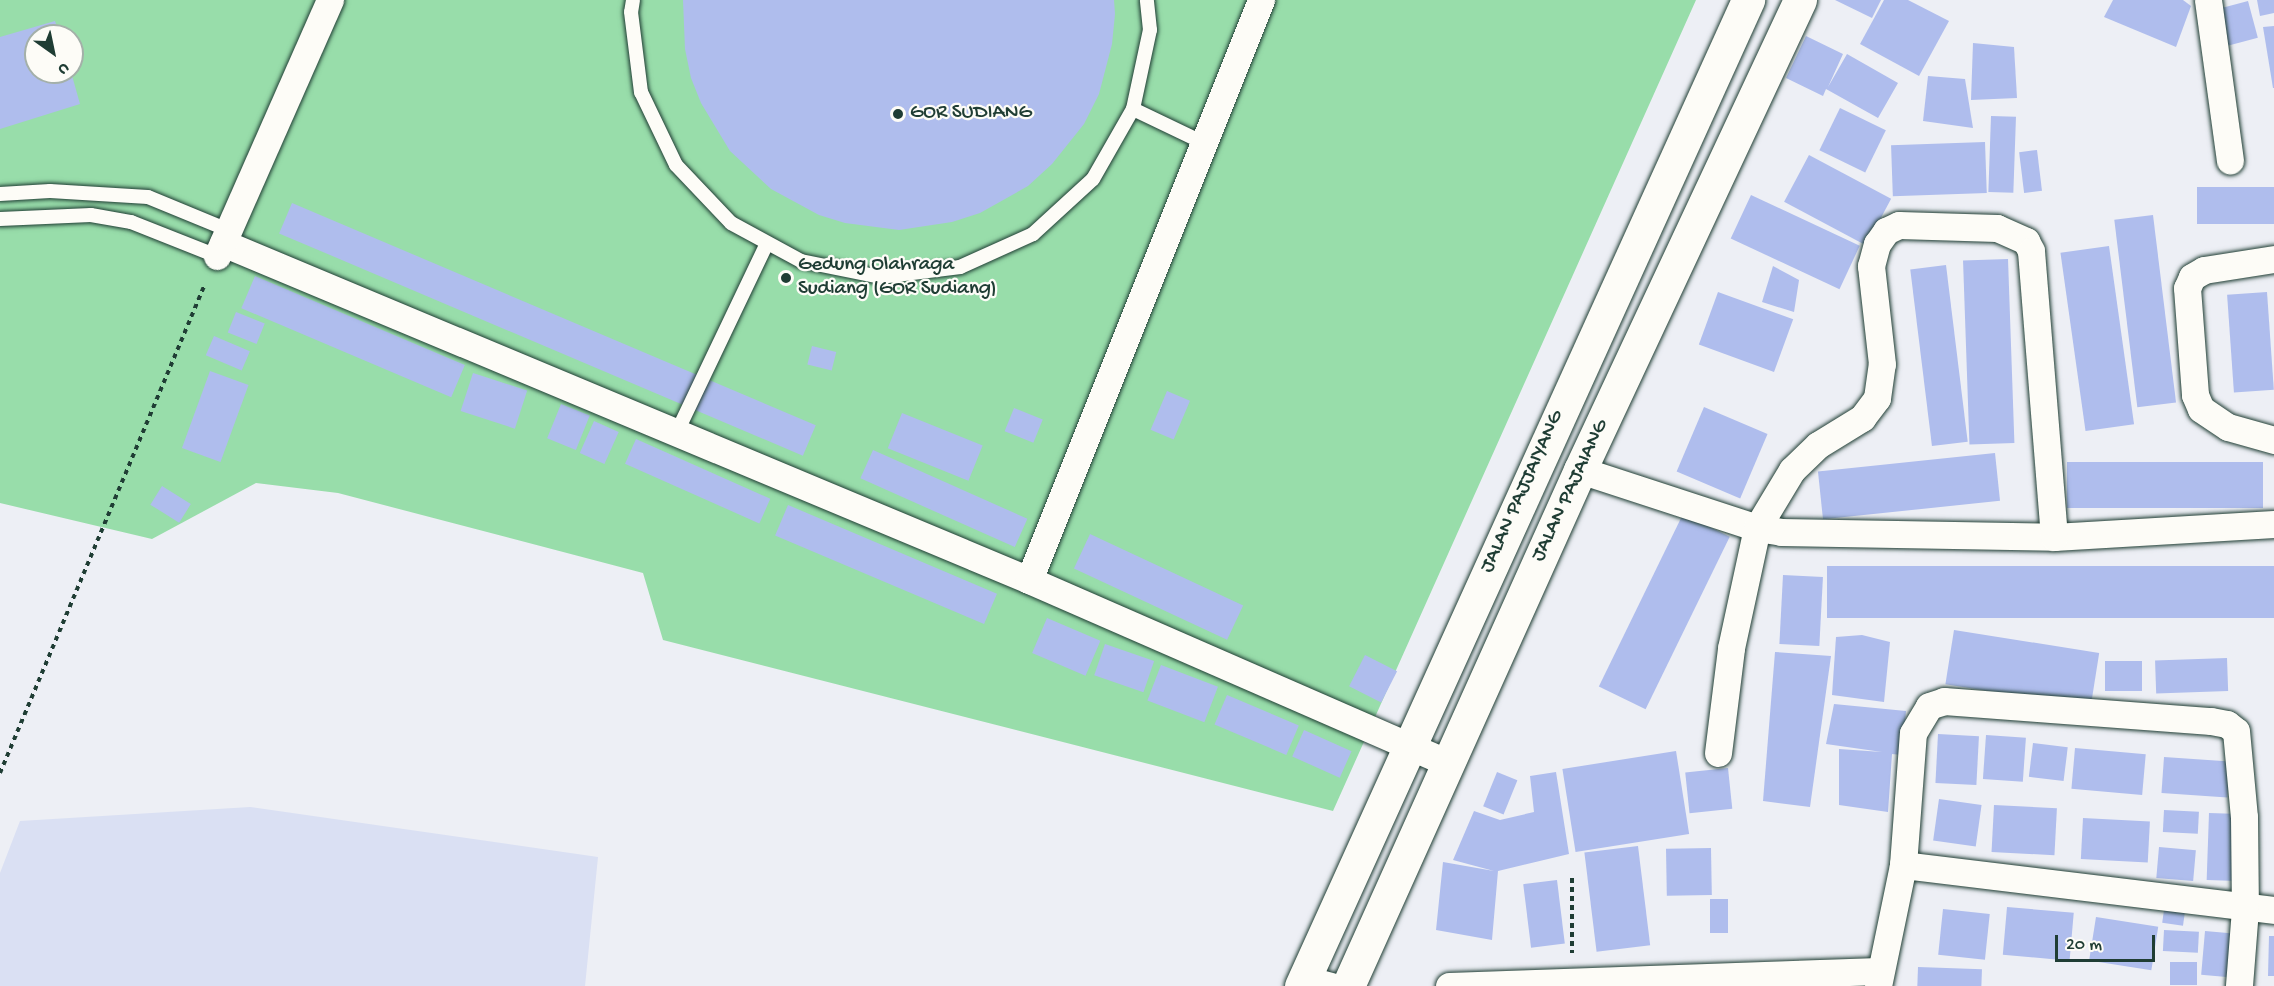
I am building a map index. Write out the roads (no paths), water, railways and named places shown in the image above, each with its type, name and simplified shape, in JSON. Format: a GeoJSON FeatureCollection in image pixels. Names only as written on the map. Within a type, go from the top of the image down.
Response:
{"type":"FeatureCollection","features":[{"type":"Feature","properties":{"kind":"main road","name":"JALAN PAJJAIYANG"},"geometry":{"type":"LineString","coordinates":[[1312,984],[1408,747],[1748,0]]}},
{"type":"Feature","properties":{"kind":"main road","name":"JALAN PAJAIANG"},"geometry":{"type":"LineString","coordinates":[[1348,986],[1580,470],[1800,0]]}},
{"type":"Feature","properties":{"kind":"street"},"geometry":{"type":"LineString","coordinates":[[330,0],[222,243],[1029,579],[1447,763]]}},
{"type":"Feature","properties":{"kind":"street"},"geometry":{"type":"LineString","coordinates":[[1029,579],[1206,144],[1261,0]]}},
{"type":"Feature","properties":{"kind":"street"},"geometry":{"type":"LineString","coordinates":[[2208,0],[2230,161]]}},
{"type":"Feature","properties":{"kind":"street"},"geometry":{"type":"LineString","coordinates":[[1718,753],[1731,648],[1756,528],[1792,470],[1818,445],[1862,418],[1877,399],[1882,364],[1871,266],[1877,244],[1886,231],[1899,225],[1997,228],[2026,241],[2031,251],[2054,537]]}},
{"type":"Feature","properties":{"kind":"street"},"geometry":{"type":"LineString","coordinates":[[2274,259],[2204,270],[2192,277],[2187,288],[2195,395],[2201,409],[2228,427],[2274,440]]}},
{"type":"Feature","properties":{"kind":"street"},"geometry":{"type":"LineString","coordinates":[[1580,470],[1756,528],[1841,536],[2054,537],[2274,524]]}},
{"type":"Feature","properties":{"kind":"street"},"geometry":{"type":"LineString","coordinates":[[1449,986],[1572,981],[1879,978],[1903,865],[1913,734],[1929,706],[1944,701],[2211,722],[2227,724],[2236,731],[2239,747],[2245,909],[2239,986]]}},
{"type":"Feature","properties":{"kind":"street"},"geometry":{"type":"LineString","coordinates":[[1903,865],[2245,909],[2274,910]]}},
{"type":"Feature","properties":{"kind":"lane"},"geometry":{"type":"LineString","coordinates":[[633,0],[631,12],[641,92],[676,165],[731,223],[767,243],[801,261],[880,276],[960,267],[1034,234],[1093,179],[1133,109],[1150,30],[1147,0]]}},
{"type":"Feature","properties":{"kind":"lane"},"geometry":{"type":"LineString","coordinates":[[1133,109],[1206,144]]}},
{"type":"Feature","properties":{"kind":"lane"},"geometry":{"type":"LineString","coordinates":[[0,194],[50,191],[148,197],[222,243]]}},
{"type":"Feature","properties":{"kind":"lane"},"geometry":{"type":"LineString","coordinates":[[0,219],[91,215],[222,243]]}},
{"type":"Feature","properties":{"kind":"lane"},"geometry":{"type":"LineString","coordinates":[[677,432],[767,243]]}},
{"type":"Feature","properties":{"kind":"place","name":"GOR SUDIANG"},"geometry":{"type":"Point","coordinates":[898,114]}},
{"type":"Feature","properties":{"kind":"place","name":"Gedung Olahraga Sudiang (GOR Sudiang)"},"geometry":{"type":"Point","coordinates":[786,278]}}]}
